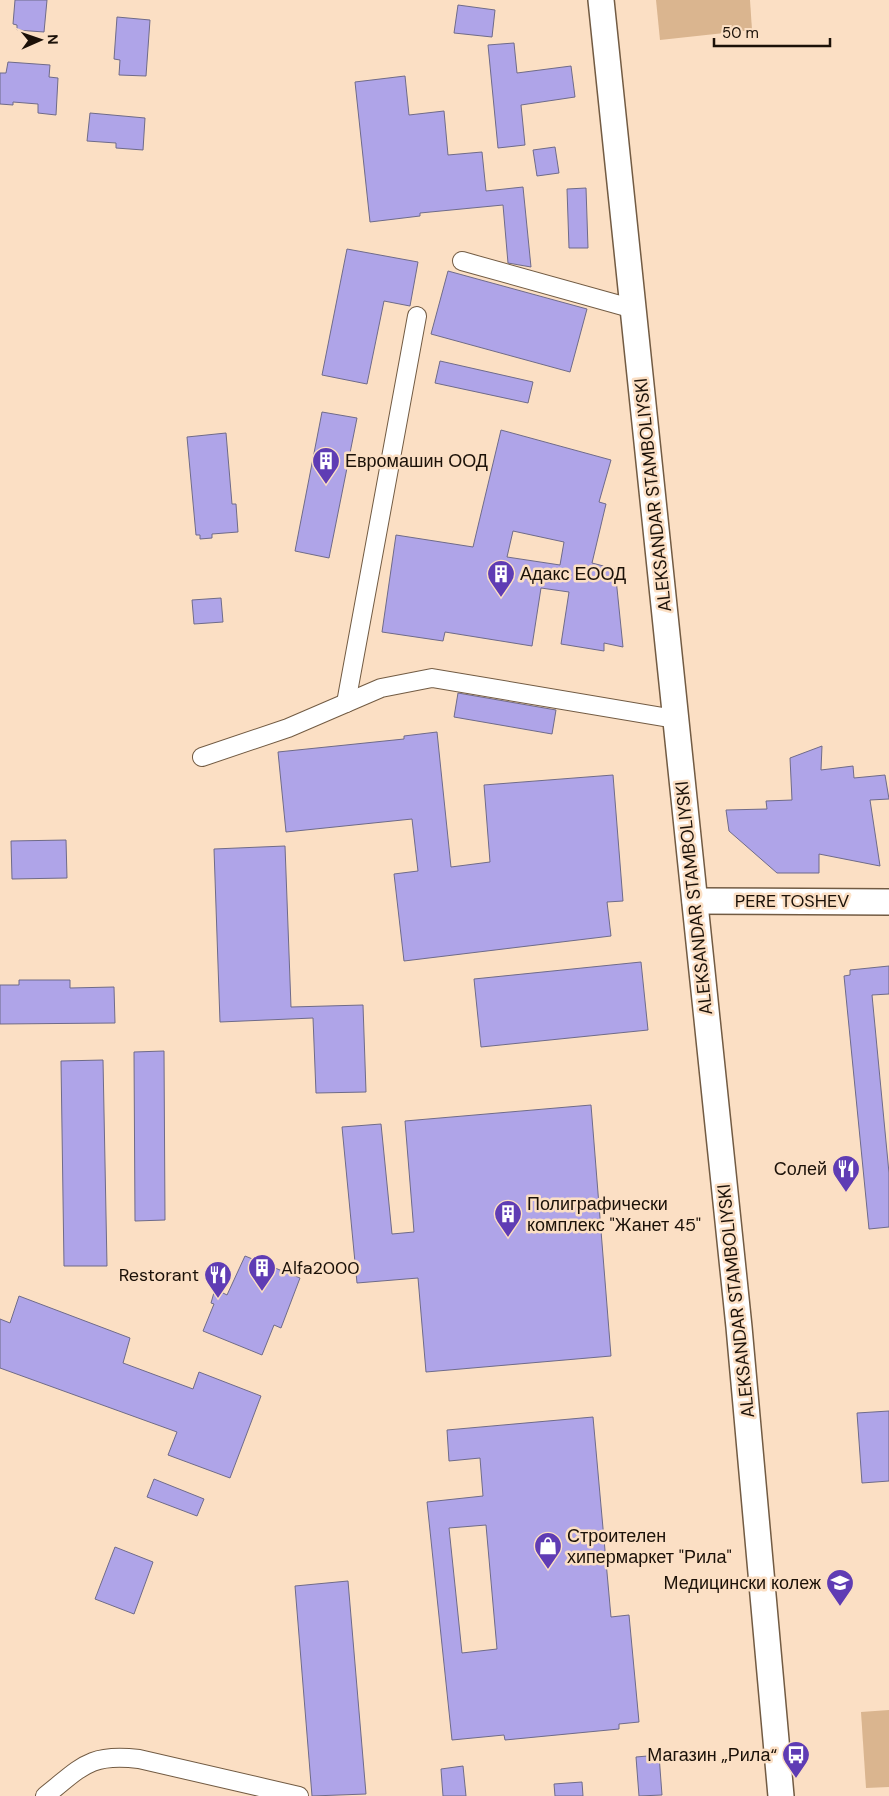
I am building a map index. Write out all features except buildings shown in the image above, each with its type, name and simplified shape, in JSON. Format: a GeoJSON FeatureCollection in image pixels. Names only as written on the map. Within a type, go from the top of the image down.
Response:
{"type":"FeatureCollection","features":[{"type":"Feature","properties":{"kind":"street","name":"ALEKSANDAR STAMBOLIYSKI"},"geometry":{"type":"LineString","coordinates":[[601,0],[748,1416],[781,1796]]}},
{"type":"Feature","properties":{"kind":"street"},"geometry":{"type":"LineString","coordinates":[[462,261],[634,309]]}},
{"type":"Feature","properties":{"kind":"street"},"geometry":{"type":"LineString","coordinates":[[346,703],[418,316]]}},
{"type":"Feature","properties":{"kind":"street"},"geometry":{"type":"LineString","coordinates":[[202,757],[288,728],[381,688],[432,678],[675,719]]}},
{"type":"Feature","properties":{"kind":"street","name":"PERE TOSHEV"},"geometry":{"type":"LineString","coordinates":[[695,901],[889,902]]}},
{"type":"Feature","properties":{"kind":"street"},"geometry":{"type":"LineString","coordinates":[[45,1796],[90,1761],[117,1756],[139,1759],[299,1796]]}},
{"type":"Feature","properties":{"kind":"shaded area"},"geometry":{"type":"Polygon","coordinates":[[[656,0],[750,0],[752,30],[660,40],[656,0]]]}},
{"type":"Feature","properties":{"kind":"shaded area"},"geometry":{"type":"Polygon","coordinates":[[[889,1710],[889,1787],[866,1788],[861,1712],[889,1710]]]}},
{"type":"Feature","properties":{"kind":"place","name":"Евромашин ООД"},"geometry":{"type":"Point","coordinates":[326,485]}},
{"type":"Feature","properties":{"kind":"place","name":"Адакс ЕООД"},"geometry":{"type":"Point","coordinates":[501,598]}},
{"type":"Feature","properties":{"kind":"place","name":"Солей"},"geometry":{"type":"Point","coordinates":[846,1193]}},
{"type":"Feature","properties":{"kind":"place","name":"Полиграфически комплекс \"Жанет 45\""},"geometry":{"type":"Point","coordinates":[508,1238]}},
{"type":"Feature","properties":{"kind":"place","name":"Alfa2000"},"geometry":{"type":"Point","coordinates":[262,1292]}},
{"type":"Feature","properties":{"kind":"place","name":"Restorant"},"geometry":{"type":"Point","coordinates":[218,1299]}},
{"type":"Feature","properties":{"kind":"place","name":"Строителен хипермаркет \"Рила\""},"geometry":{"type":"Point","coordinates":[548,1570]}},
{"type":"Feature","properties":{"kind":"place","name":"Медицински колеж"},"geometry":{"type":"Point","coordinates":[840,1607]}},
{"type":"Feature","properties":{"kind":"place","name":"Магазин „Рила“"},"geometry":{"type":"Point","coordinates":[796,1779]}}]}
